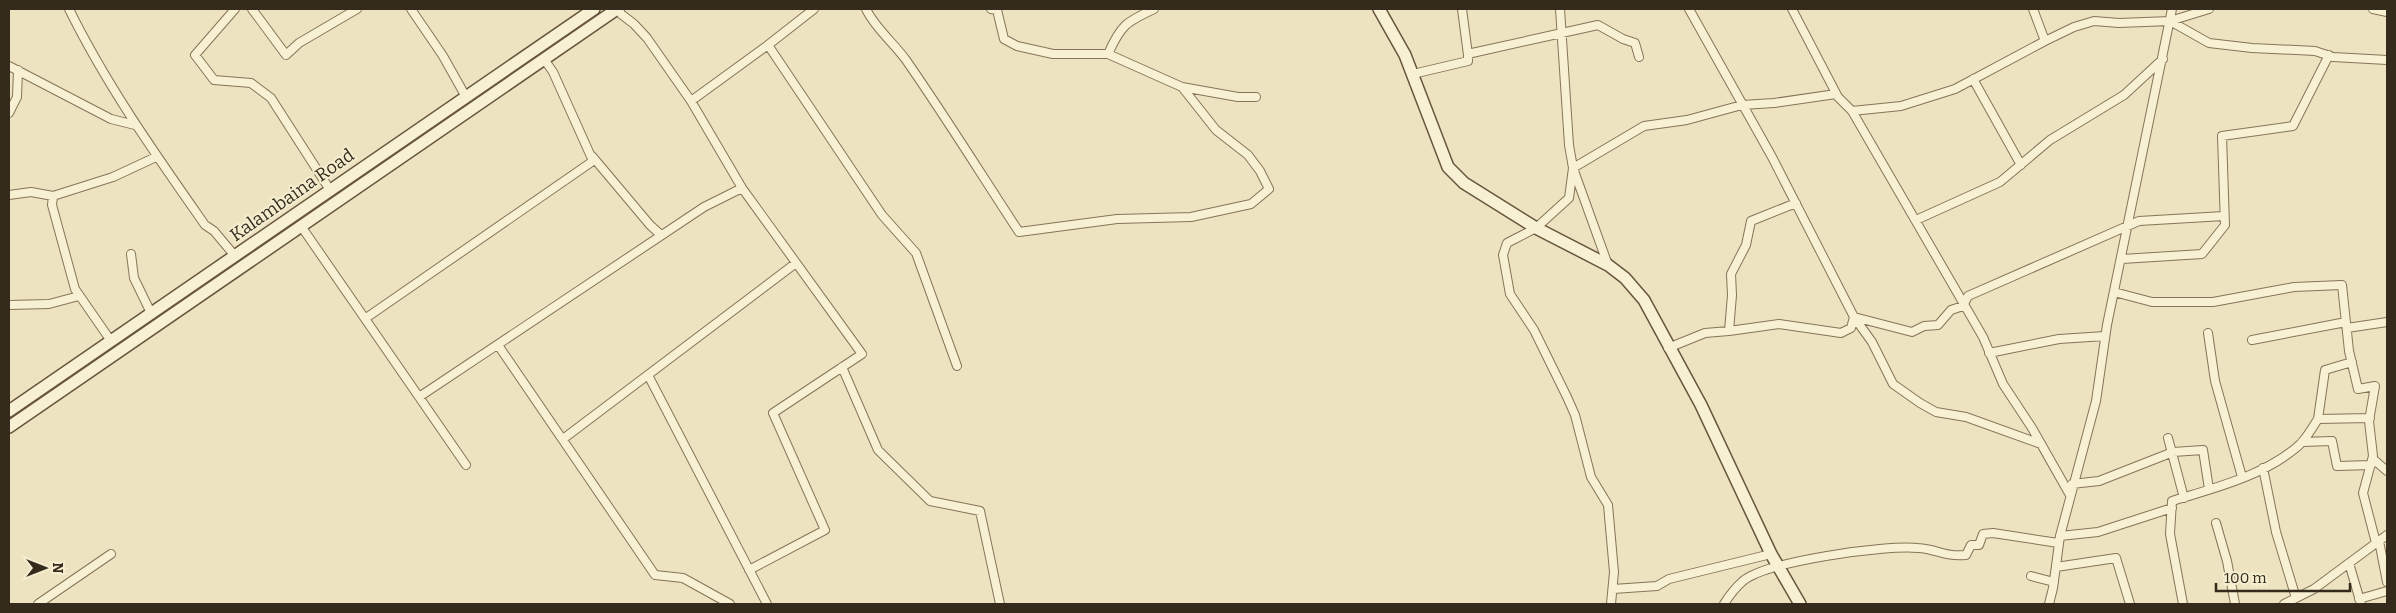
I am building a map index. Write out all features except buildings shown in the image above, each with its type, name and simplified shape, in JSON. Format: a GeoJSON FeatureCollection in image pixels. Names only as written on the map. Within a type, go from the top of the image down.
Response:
{"type":"FeatureCollection","features":[{"type":"Feature","properties":{"kind":"main road","name":"Kalambaina Road"},"geometry":{"type":"LineString","coordinates":[[9,411],[594,9]]}},
{"type":"Feature","properties":{"kind":"main road"},"geometry":{"type":"LineString","coordinates":[[9,427],[618,9]]}},
{"type":"Feature","properties":{"kind":"main road"},"geometry":{"type":"LineString","coordinates":[[1379,9],[1405,55],[1448,167],[1464,183],[1536,228],[1608,264],[1644,300],[1662,331],[1668,348],[1701,405],[1771,554],[1800,604]]}},
{"type":"Feature","properties":{"kind":"street"},"geometry":{"type":"LineString","coordinates":[[69,9],[91,53],[156,157],[205,225],[214,231],[235,256]]}},
{"type":"Feature","properties":{"kind":"street"},"geometry":{"type":"LineString","coordinates":[[235,9],[195,55],[214,80],[251,83],[272,98],[330,190]]}},
{"type":"Feature","properties":{"kind":"street"},"geometry":{"type":"LineString","coordinates":[[252,9],[286,55],[299,43],[357,9]]}},
{"type":"Feature","properties":{"kind":"street"},"geometry":{"type":"LineString","coordinates":[[410,9],[443,56],[466,97]]}},
{"type":"Feature","properties":{"kind":"street"},"geometry":{"type":"LineString","coordinates":[[618,9],[647,38],[691,101],[742,188],[862,354],[773,413],[824,530],[749,570]]}},
{"type":"Feature","properties":{"kind":"street"},"geometry":{"type":"LineString","coordinates":[[691,101],[814,9]]}},
{"type":"Feature","properties":{"kind":"street"},"geometry":{"type":"LineString","coordinates":[[866,9],[872,21],[883,31],[904,58],[1019,232],[1117,219],[1191,217],[1251,204],[1269,189],[1260,171],[1248,156],[1216,130],[1182,86]]}},
{"type":"Feature","properties":{"kind":"street"},"geometry":{"type":"LineString","coordinates":[[991,9],[996,10],[999,14],[1004,39],[1017,46],[1053,54],[1108,54],[1182,86],[1238,97],[1256,96]]}},
{"type":"Feature","properties":{"kind":"street"},"geometry":{"type":"LineString","coordinates":[[1108,54],[1116,34],[1124,25],[1154,9]]}},
{"type":"Feature","properties":{"kind":"street"},"geometry":{"type":"LineString","coordinates":[[1413,74],[1468,61],[1462,9]]}},
{"type":"Feature","properties":{"kind":"street"},"geometry":{"type":"LineString","coordinates":[[1560,9],[1569,145],[1573,168],[1608,264]]}},
{"type":"Feature","properties":{"kind":"street"},"geometry":{"type":"LineString","coordinates":[[1689,9],[1796,203],[1854,317],[1872,342],[1893,384],[1936,412],[1966,417],[2041,444]]}},
{"type":"Feature","properties":{"kind":"street"},"geometry":{"type":"LineString","coordinates":[[1792,9],[1836,94],[1852,111],[1916,220],[1989,353],[2003,384],[2041,444],[2070,495]]}},
{"type":"Feature","properties":{"kind":"street"},"geometry":{"type":"LineString","coordinates":[[2033,9],[2045,41]]}},
{"type":"Feature","properties":{"kind":"street"},"geometry":{"type":"LineString","coordinates":[[2048,604],[2054,582],[2059,540],[2072,484],[2096,401],[2106,336],[2122,260],[2138,167],[2172,9]]}},
{"type":"Feature","properties":{"kind":"street"},"geometry":{"type":"LineString","coordinates":[[1852,111],[1901,106],[1955,89],[2045,41],[2074,27],[2094,21],[2119,23],[2170,21],[2209,9]]}},
{"type":"Feature","properties":{"kind":"street"},"geometry":{"type":"LineString","coordinates":[[2373,9],[2387,12]]}},
{"type":"Feature","properties":{"kind":"street"},"geometry":{"type":"LineString","coordinates":[[2170,21],[2209,43],[2252,48],[2315,51],[2329,55],[2387,60]]}},
{"type":"Feature","properties":{"kind":"street"},"geometry":{"type":"LineString","coordinates":[[1468,55],[1598,25],[1623,40],[1635,42],[1639,58]]}},
{"type":"Feature","properties":{"kind":"street"},"geometry":{"type":"LineString","coordinates":[[768,45],[882,215],[916,253],[957,366]]}},
{"type":"Feature","properties":{"kind":"street"},"geometry":{"type":"LineString","coordinates":[[2122,260],[2202,254],[2225,225],[2222,136],[2293,126],[2329,55]]}},
{"type":"Feature","properties":{"kind":"street"},"geometry":{"type":"LineString","coordinates":[[544,59],[592,156],[650,225],[661,235]]}},
{"type":"Feature","properties":{"kind":"street"},"geometry":{"type":"LineString","coordinates":[[1916,220],[2000,182],[2050,140],[2124,95],[2162,59]]}},
{"type":"Feature","properties":{"kind":"street"},"geometry":{"type":"LineString","coordinates":[[9,66],[111,119],[135,125]]}},
{"type":"Feature","properties":{"kind":"street"},"geometry":{"type":"LineString","coordinates":[[9,113],[17,97],[18,70]]}},
{"type":"Feature","properties":{"kind":"street"},"geometry":{"type":"LineString","coordinates":[[1973,79],[2021,165]]}},
{"type":"Feature","properties":{"kind":"street"},"geometry":{"type":"LineString","coordinates":[[1573,168],[1644,126],[1687,120],[1742,105],[1774,103],[1836,94]]}},
{"type":"Feature","properties":{"kind":"street"},"geometry":{"type":"LineString","coordinates":[[366,318],[593,161],[592,156]]}},
{"type":"Feature","properties":{"kind":"street"},"geometry":{"type":"LineString","coordinates":[[9,195],[31,192],[53,196],[113,177],[156,157]]}},
{"type":"Feature","properties":{"kind":"street"},"geometry":{"type":"LineString","coordinates":[[1573,168],[1569,198],[1536,228],[1507,243],[1502,255],[1510,294],[1534,330],[1567,396],[1575,415],[1591,477],[1608,506],[1614,572],[1611,604]]}},
{"type":"Feature","properties":{"kind":"street"},"geometry":{"type":"LineString","coordinates":[[419,397],[704,207],[742,188]]}},
{"type":"Feature","properties":{"kind":"street"},"geometry":{"type":"LineString","coordinates":[[53,196],[52,205],[79,296],[111,341]]}},
{"type":"Feature","properties":{"kind":"street"},"geometry":{"type":"LineString","coordinates":[[1729,332],[1732,295],[1731,274],[1746,245],[1752,220],[1796,203]]}},
{"type":"Feature","properties":{"kind":"street"},"geometry":{"type":"LineString","coordinates":[[1854,317],[1912,332],[1924,326],[1938,325],[1950,310],[1963,306],[1968,296],[2139,221],[2224,216]]}},
{"type":"Feature","properties":{"kind":"street"},"geometry":{"type":"LineString","coordinates":[[301,226],[466,465]]}},
{"type":"Feature","properties":{"kind":"street"},"geometry":{"type":"LineString","coordinates":[[131,254],[134,278],[151,313]]}},
{"type":"Feature","properties":{"kind":"street"},"geometry":{"type":"LineString","coordinates":[[562,439],[796,263]]}},
{"type":"Feature","properties":{"kind":"street"},"geometry":{"type":"LineString","coordinates":[[2114,292],[2152,302],[2213,302],[2294,287],[2342,285],[2352,362],[2358,389],[2375,386],[2370,418],[2372,462],[2363,493],[2378,542],[2387,582]]}},
{"type":"Feature","properties":{"kind":"street"},"geometry":{"type":"LineString","coordinates":[[9,304],[49,304],[79,296]]}},
{"type":"Feature","properties":{"kind":"street"},"geometry":{"type":"LineString","coordinates":[[1668,348],[1704,332],[1729,332],[1779,324],[1841,333],[1851,328],[1854,317]]}},
{"type":"Feature","properties":{"kind":"street"},"geometry":{"type":"LineString","coordinates":[[2252,340],[2347,325],[2387,322]]}},
{"type":"Feature","properties":{"kind":"street"},"geometry":{"type":"LineString","coordinates":[[2208,333],[2214,381],[2242,477]]}},
{"type":"Feature","properties":{"kind":"street"},"geometry":{"type":"LineString","coordinates":[[1989,353],[2059,339],[2106,336]]}},
{"type":"Feature","properties":{"kind":"street"},"geometry":{"type":"LineString","coordinates":[[498,345],[655,575],[683,578],[730,604]]}},
{"type":"Feature","properties":{"kind":"street"},"geometry":{"type":"LineString","coordinates":[[2183,604],[2170,534],[2172,501],[2242,477],[2262,468],[2299,446],[2318,419],[2325,370],[2352,362]]}},
{"type":"Feature","properties":{"kind":"street"},"geometry":{"type":"LineString","coordinates":[[842,367],[878,450],[930,501],[980,511],[1000,604]]}},
{"type":"Feature","properties":{"kind":"street"},"geometry":{"type":"LineString","coordinates":[[648,375],[767,604],[758,604]]}},
{"type":"Feature","properties":{"kind":"street"},"geometry":{"type":"LineString","coordinates":[[2318,419],[2370,418]]}},
{"type":"Feature","properties":{"kind":"street"},"geometry":{"type":"LineString","coordinates":[[2168,438],[2184,498]]}},
{"type":"Feature","properties":{"kind":"street"},"geometry":{"type":"LineString","coordinates":[[2302,442],[2332,441],[2337,466],[2372,462],[2387,470]]}},
{"type":"Feature","properties":{"kind":"street"},"geometry":{"type":"LineString","coordinates":[[2072,484],[2098,482],[2172,453],[2203,450],[2209,489]]}},
{"type":"Feature","properties":{"kind":"street"},"geometry":{"type":"LineString","coordinates":[[2262,468],[2276,532],[2296,598]]}},
{"type":"Feature","properties":{"kind":"street"},"geometry":{"type":"LineString","coordinates":[[1724,604],[1744,580],[1778,567],[1873,548],[1920,548],[1951,556],[1966,555],[1971,545],[1979,545],[1984,534],[2059,540],[2098,532],[2172,508]]}},
{"type":"Feature","properties":{"kind":"street"},"geometry":{"type":"LineString","coordinates":[[2216,523],[2227,561],[2234,604]]}},
{"type":"Feature","properties":{"kind":"street"},"geometry":{"type":"LineString","coordinates":[[2284,604],[2314,589],[2387,535]]}},
{"type":"Feature","properties":{"kind":"street"},"geometry":{"type":"LineString","coordinates":[[38,604],[111,554]]}},
{"type":"Feature","properties":{"kind":"street"},"geometry":{"type":"LineString","coordinates":[[1613,589],[1657,586],[1669,579],[1771,554]]}},
{"type":"Feature","properties":{"kind":"street"},"geometry":{"type":"LineString","coordinates":[[2056,567],[2116,558],[2130,604]]}},
{"type":"Feature","properties":{"kind":"street"},"geometry":{"type":"LineString","coordinates":[[2350,563],[2360,602],[2387,591]]}},
{"type":"Feature","properties":{"kind":"street"},"geometry":{"type":"LineString","coordinates":[[2031,576],[2054,582]]}}]}
